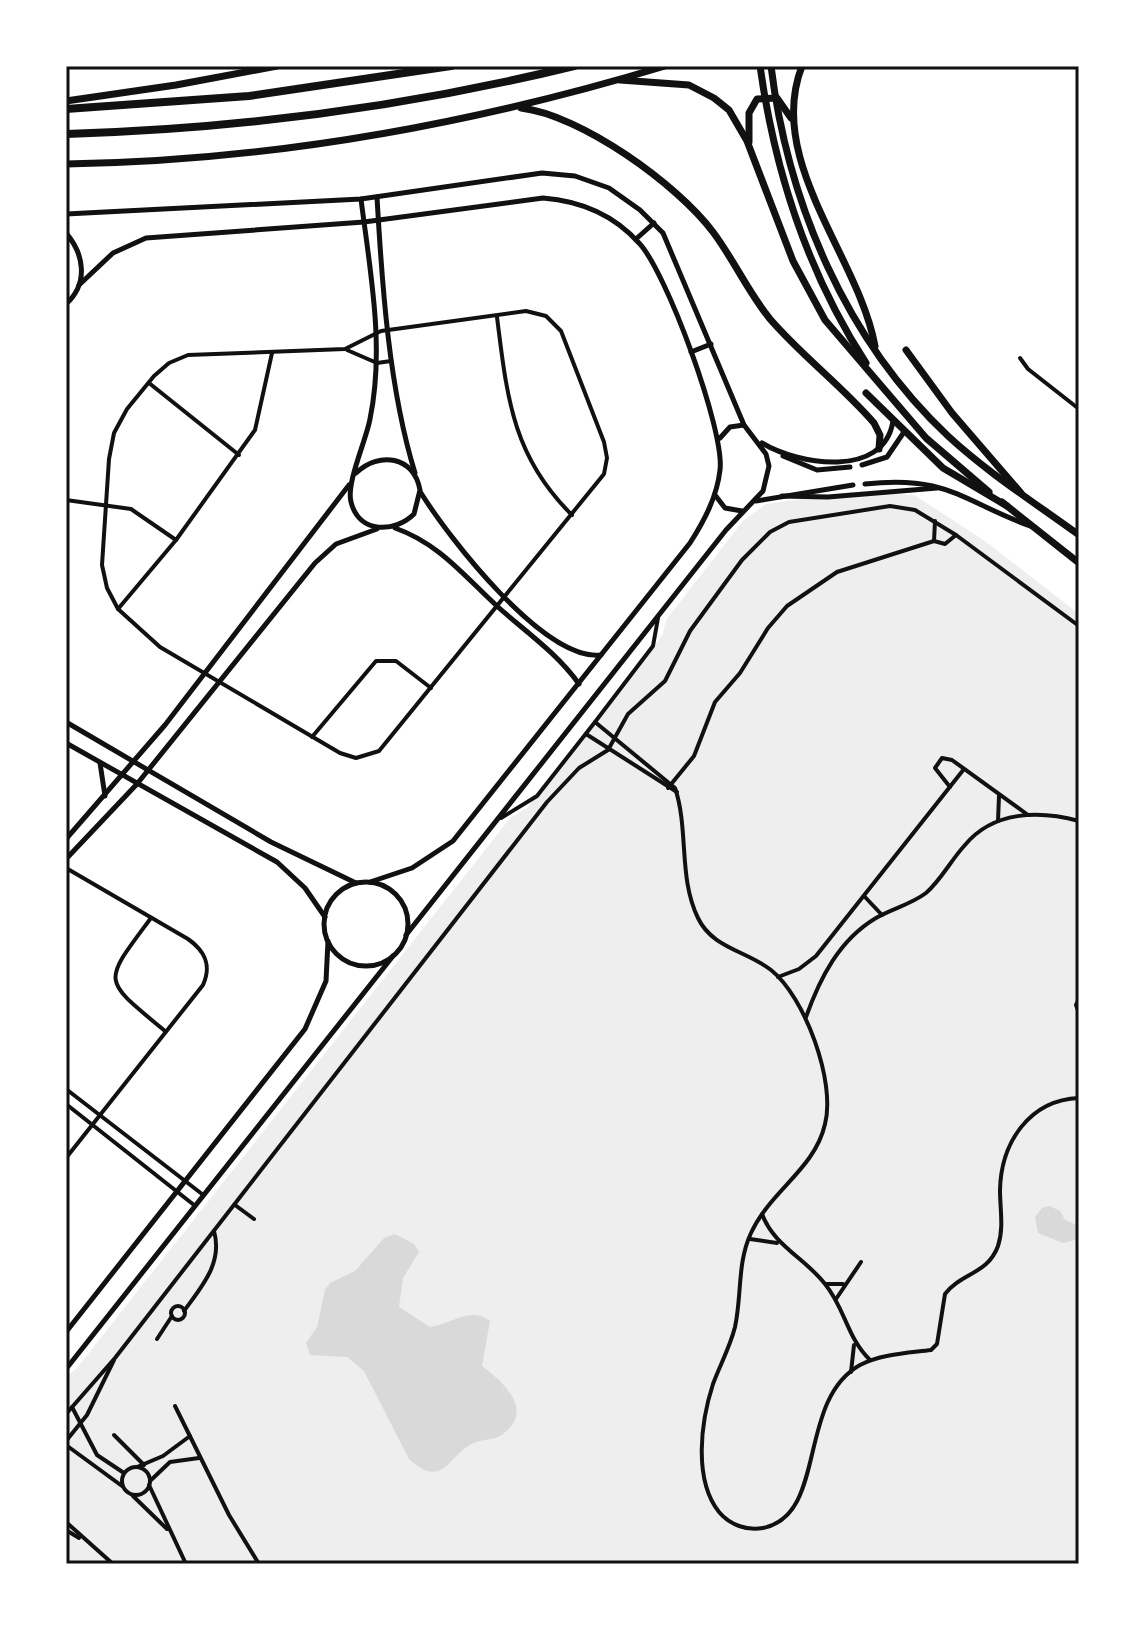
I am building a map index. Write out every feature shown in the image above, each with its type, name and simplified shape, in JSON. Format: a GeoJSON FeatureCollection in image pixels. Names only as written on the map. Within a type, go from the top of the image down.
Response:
{"type":"FeatureCollection","features":[{"type":"Feature","properties":{"kind":"highway"},"geometry":{"type":"LineString","coordinates":[[66,109],[249,96],[451,66]]}},
{"type":"Feature","properties":{"kind":"highway"},"geometry":{"type":"LineString","coordinates":[[66,134],[206,127],[326,114],[446,94],[574,66]]}},
{"type":"Feature","properties":{"kind":"main road"},"geometry":{"type":"LineString","coordinates":[[66,101],[277,66]]}},
{"type":"Feature","properties":{"kind":"main road"},"geometry":{"type":"LineString","coordinates":[[66,164],[181,159],[315,145],[515,107],[665,66]]}},
{"type":"Feature","properties":{"kind":"main road"},"geometry":{"type":"LineString","coordinates":[[760,66],[775,154],[796,224],[826,294],[869,369]]}},
{"type":"Feature","properties":{"kind":"main road"},"geometry":{"type":"LineString","coordinates":[[771,66],[787,150],[808,222],[839,290],[876,352],[940,428],[1079,535]]}},
{"type":"Feature","properties":{"kind":"main road"},"geometry":{"type":"LineString","coordinates":[[802,66],[793,94],[793,123],[812,189],[868,319],[876,352]]}},
{"type":"Feature","properties":{"kind":"main road"},"geometry":{"type":"LineString","coordinates":[[617,80],[679,83],[706,92],[735,118],[750,149],[783,241],[813,301],[844,346],[869,369],[926,438],[1079,563]]}},
{"type":"Feature","properties":{"kind":"main road"},"geometry":{"type":"LineString","coordinates":[[750,149],[749,113],[757,99],[777,98],[793,123]]}},
{"type":"Feature","properties":{"kind":"main road"},"geometry":{"type":"LineString","coordinates":[[515,107],[536,110],[567,121],[640,164],[681,196],[715,235],[768,316],[874,423],[880,435],[879,449]]}},
{"type":"Feature","properties":{"kind":"main road"},"geometry":{"type":"LineString","coordinates":[[906,350],[952,413],[1021,493]]}},
{"type":"Feature","properties":{"kind":"main road"},"geometry":{"type":"LineString","coordinates":[[866,393],[953,475],[1007,506]]}},
{"type":"Feature","properties":{"kind":"street"},"geometry":{"type":"LineString","coordinates":[[66,214],[361,199],[521,174],[561,174],[609,188],[654,223],[673,252],[744,425],[759,440],[810,469],[850,467]]}},
{"type":"Feature","properties":{"kind":"street"},"geometry":{"type":"LineString","coordinates":[[377,197],[400,418],[420,490],[463,554],[505,598],[569,650],[585,655],[602,655]]}},
{"type":"Feature","properties":{"kind":"street"},"geometry":{"type":"LineString","coordinates":[[68,303],[79,285],[113,253],[146,238],[364,222],[551,198],[571,200],[598,211],[636,239],[656,269],[691,352],[720,438],[720,472],[715,494],[690,543],[453,841],[412,868],[370,882],[356,883],[335,895],[325,917]]}},
{"type":"Feature","properties":{"kind":"street"},"geometry":{"type":"LineString","coordinates":[[66,839],[135,763],[320,527],[356,473],[374,401],[377,363],[361,199]]}},
{"type":"Feature","properties":{"kind":"street"},"geometry":{"type":"LineString","coordinates":[[636,239],[654,223]]}},
{"type":"Feature","properties":{"kind":"street"},"geometry":{"type":"LineString","coordinates":[[66,233],[81,257],[79,285]]}},
{"type":"Feature","properties":{"kind":"street"},"geometry":{"type":"LineString","coordinates":[[533,312],[557,325],[604,442],[607,458],[604,474],[385,746],[372,755],[348,756],[216,683],[145,636],[118,609],[107,588],[102,565],[109,459],[114,433],[122,416],[169,363],[188,355],[345,349],[375,333],[497,316],[533,312]]}},
{"type":"Feature","properties":{"kind":"street"},"geometry":{"type":"LineString","coordinates":[[497,316],[513,423],[542,481],[572,515]]}},
{"type":"Feature","properties":{"kind":"street"},"geometry":{"type":"LineString","coordinates":[[691,352],[711,344]]}},
{"type":"Feature","properties":{"kind":"street"},"geometry":{"type":"LineString","coordinates":[[345,349],[377,363],[392,361]]}},
{"type":"Feature","properties":{"kind":"street"},"geometry":{"type":"LineString","coordinates":[[118,609],[176,540],[239,455],[260,416],[272,353]]}},
{"type":"Feature","properties":{"kind":"street"},"geometry":{"type":"LineString","coordinates":[[1020,358],[1031,372],[1079,409]]}},
{"type":"Feature","properties":{"kind":"street"},"geometry":{"type":"LineString","coordinates":[[149,383],[239,455]]}},
{"type":"Feature","properties":{"kind":"street"},"geometry":{"type":"LineString","coordinates":[[777,451],[801,459],[826,462],[867,456],[888,439],[893,421]]}},
{"type":"Feature","properties":{"kind":"street"},"geometry":{"type":"LineString","coordinates":[[720,438],[730,427],[744,425]]}},
{"type":"Feature","properties":{"kind":"street"},"geometry":{"type":"LineString","coordinates":[[862,465],[887,457],[904,432]]}},
{"type":"Feature","properties":{"kind":"street"},"geometry":{"type":"LineString","coordinates":[[66,1369],[742,511],[755,501],[767,480],[769,466],[759,440]]}},
{"type":"Feature","properties":{"kind":"street"},"geometry":{"type":"LineString","coordinates":[[356,473],[365,465],[387,458],[399,461],[416,478]]}},
{"type":"Feature","properties":{"kind":"street"},"geometry":{"type":"LineString","coordinates":[[865,484],[908,480],[950,489],[1034,528]]}},
{"type":"Feature","properties":{"kind":"street"},"geometry":{"type":"LineString","coordinates":[[352,481],[350,493],[358,516],[379,528]]}},
{"type":"Feature","properties":{"kind":"street"},"geometry":{"type":"LineString","coordinates":[[755,501],[853,485]]}},
{"type":"Feature","properties":{"kind":"street"},"geometry":{"type":"LineString","coordinates":[[782,496],[828,497],[915,487],[950,489]]}},
{"type":"Feature","properties":{"kind":"street"},"geometry":{"type":"LineString","coordinates":[[66,859],[137,784],[216,683],[327,551],[346,539],[379,528],[395,527],[414,514],[420,490]]}},
{"type":"Feature","properties":{"kind":"street"},"geometry":{"type":"LineString","coordinates":[[715,494],[725,508],[742,511]]}},
{"type":"Feature","properties":{"kind":"street"},"geometry":{"type":"LineString","coordinates":[[66,500],[108,503],[131,509],[176,540]]}},
{"type":"Feature","properties":{"kind":"street"},"geometry":{"type":"LineString","coordinates":[[66,1414],[115,1358],[547,802],[579,768],[608,750],[628,714],[665,681],[709,603],[742,560],[778,526],[890,506],[915,510],[956,535],[1079,626]]}},
{"type":"Feature","properties":{"kind":"street"},"geometry":{"type":"LineString","coordinates":[[934,541],[935,521]]}},
{"type":"Feature","properties":{"kind":"street"},"geometry":{"type":"LineString","coordinates":[[395,527],[442,552],[498,607],[555,655],[579,684]]}},
{"type":"Feature","properties":{"kind":"street"},"geometry":{"type":"LineString","coordinates":[[670,786],[694,756],[715,702],[740,673],[768,628],[787,606],[837,572],[934,541],[948,543],[956,535]]}},
{"type":"Feature","properties":{"kind":"street"},"geometry":{"type":"LineString","coordinates":[[501,818],[537,796],[586,734],[653,646],[658,618]]}},
{"type":"Feature","properties":{"kind":"street"},"geometry":{"type":"LineString","coordinates":[[312,737],[376,661],[396,661],[431,688]]}},
{"type":"Feature","properties":{"kind":"street"},"geometry":{"type":"LineString","coordinates":[[66,722],[271,842],[356,883]]}},
{"type":"Feature","properties":{"kind":"street"},"geometry":{"type":"LineString","coordinates":[[595,722],[677,792],[686,870],[700,922],[719,942],[778,977],[805,1018],[826,1088],[826,1123],[811,1157],[762,1214],[749,1238],[741,1264],[734,1330],[712,1388],[703,1442],[706,1482],[722,1515],[742,1527],[765,1528],[795,1506],[805,1483],[818,1422],[851,1372],[854,1343]]}},
{"type":"Feature","properties":{"kind":"street"},"geometry":{"type":"LineString","coordinates":[[586,734],[670,786]]}},
{"type":"Feature","properties":{"kind":"street"},"geometry":{"type":"LineString","coordinates":[[66,743],[277,862],[305,888],[325,917],[328,941],[326,981],[312,1018],[281,1063],[66,1332]]}},
{"type":"Feature","properties":{"kind":"street"},"geometry":{"type":"LineString","coordinates":[[950,787],[937,775],[937,762],[949,758],[1028,815]]}},
{"type":"Feature","properties":{"kind":"street"},"geometry":{"type":"LineString","coordinates":[[100,762],[105,778],[105,796]]}},
{"type":"Feature","properties":{"kind":"street"},"geometry":{"type":"LineString","coordinates":[[778,977],[810,962],[865,897],[964,769]]}},
{"type":"Feature","properties":{"kind":"street"},"geometry":{"type":"LineString","coordinates":[[998,793],[998,821]]}},
{"type":"Feature","properties":{"kind":"street"},"geometry":{"type":"LineString","coordinates":[[805,1018],[828,965],[837,953],[882,915],[926,893],[973,836],[998,821],[1028,815],[1079,821]]}},
{"type":"Feature","properties":{"kind":"street"},"geometry":{"type":"LineString","coordinates":[[66,868],[195,944],[202,950],[208,968],[203,985],[66,1158]]}},
{"type":"Feature","properties":{"kind":"street"},"geometry":{"type":"LineString","coordinates":[[370,882],[382,885],[400,900],[406,911],[406,935]]}},
{"type":"Feature","properties":{"kind":"street"},"geometry":{"type":"LineString","coordinates":[[865,897],[882,915]]}},
{"type":"Feature","properties":{"kind":"street"},"geometry":{"type":"LineString","coordinates":[[151,918],[116,966],[114,983],[124,997],[165,1031]]}},
{"type":"Feature","properties":{"kind":"street"},"geometry":{"type":"LineString","coordinates":[[328,941],[342,958],[351,963],[373,965],[393,956]]}},
{"type":"Feature","properties":{"kind":"street"},"geometry":{"type":"LineString","coordinates":[[1079,999],[1079,1013]]}},
{"type":"Feature","properties":{"kind":"street"},"geometry":{"type":"LineString","coordinates":[[66,1089],[202,1194]]}},
{"type":"Feature","properties":{"kind":"street"},"geometry":{"type":"LineString","coordinates":[[851,1372],[871,1361],[931,1350],[937,1344],[945,1294],[985,1267],[998,1246],[1001,1178],[1018,1129],[1031,1114],[1047,1104],[1079,1098]]}},
{"type":"Feature","properties":{"kind":"street"},"geometry":{"type":"LineString","coordinates":[[66,1104],[194,1205]]}},
{"type":"Feature","properties":{"kind":"street"},"geometry":{"type":"LineString","coordinates":[[235,1205],[254,1219]]}},
{"type":"Feature","properties":{"kind":"street"},"geometry":{"type":"LineString","coordinates":[[762,1214],[769,1232],[779,1243],[826,1284],[854,1343],[871,1361]]}},
{"type":"Feature","properties":{"kind":"street"},"geometry":{"type":"LineString","coordinates":[[172,1316],[181,1319],[214,1266],[217,1252],[214,1231]]}},
{"type":"Feature","properties":{"kind":"street"},"geometry":{"type":"LineString","coordinates":[[749,1238],[779,1243]]}},
{"type":"Feature","properties":{"kind":"street"},"geometry":{"type":"LineString","coordinates":[[836,1301],[843,1284],[861,1262]]}},
{"type":"Feature","properties":{"kind":"street"},"geometry":{"type":"LineString","coordinates":[[826,1284],[843,1284]]}},
{"type":"Feature","properties":{"kind":"street"},"geometry":{"type":"LineString","coordinates":[[157,1339],[176,1307],[184,1311]]}},
{"type":"Feature","properties":{"kind":"street"},"geometry":{"type":"LineString","coordinates":[[115,1358],[80,1424],[66,1443],[123,1486],[169,1530]]}},
{"type":"Feature","properties":{"kind":"street"},"geometry":{"type":"LineString","coordinates":[[175,1406],[200,1459],[259,1564]]}},
{"type":"Feature","properties":{"kind":"street"},"geometry":{"type":"LineString","coordinates":[[72,1407],[97,1455],[124,1473]]}},
{"type":"Feature","properties":{"kind":"street"},"geometry":{"type":"LineString","coordinates":[[114,1435],[144,1465]]}},
{"type":"Feature","properties":{"kind":"street"},"geometry":{"type":"LineString","coordinates":[[124,1473],[173,1450],[190,1436]]}},
{"type":"Feature","properties":{"kind":"street"},"geometry":{"type":"LineString","coordinates":[[130,1493],[139,1494],[170,1462],[200,1459]]}},
{"type":"Feature","properties":{"kind":"street"},"geometry":{"type":"LineString","coordinates":[[136,1467],[144,1470],[186,1564]]}},
{"type":"Feature","properties":{"kind":"street"},"geometry":{"type":"LineString","coordinates":[[123,1486],[124,1473]]}},
{"type":"Feature","properties":{"kind":"street"},"geometry":{"type":"LineString","coordinates":[[66,1522],[113,1564]]}},
{"type":"Feature","properties":{"kind":"street"},"geometry":{"type":"LineString","coordinates":[[66,1530],[85,1541]]}},
{"type":"Feature","properties":{"kind":"shaded area"},"geometry":{"type":"Polygon","coordinates":[[[851,492],[914,495],[985,541],[1079,614],[1079,1564],[66,1564],[66,1377],[77,1368],[511,817],[527,808],[662,636],[666,620],[743,521],[766,504],[851,492]]]}},
{"type":"Feature","properties":{"kind":"shaded area"},"geometry":{"type":"Polygon","coordinates":[[[1050,1206],[1060,1211],[1065,1220],[1079,1226],[1079,1239],[1063,1243],[1038,1233],[1035,1217],[1042,1208],[1050,1206]]]}},
{"type":"Feature","properties":{"kind":"shaded area"},"geometry":{"type":"Polygon","coordinates":[[[395,1234],[414,1244],[419,1252],[403,1278],[399,1307],[430,1327],[475,1315],[490,1321],[482,1366],[506,1388],[516,1406],[512,1425],[503,1434],[465,1448],[438,1471],[430,1472],[409,1459],[364,1371],[347,1357],[310,1355],[306,1343],[317,1327],[325,1290],[330,1283],[355,1271],[384,1238],[395,1234]]]}}]}
